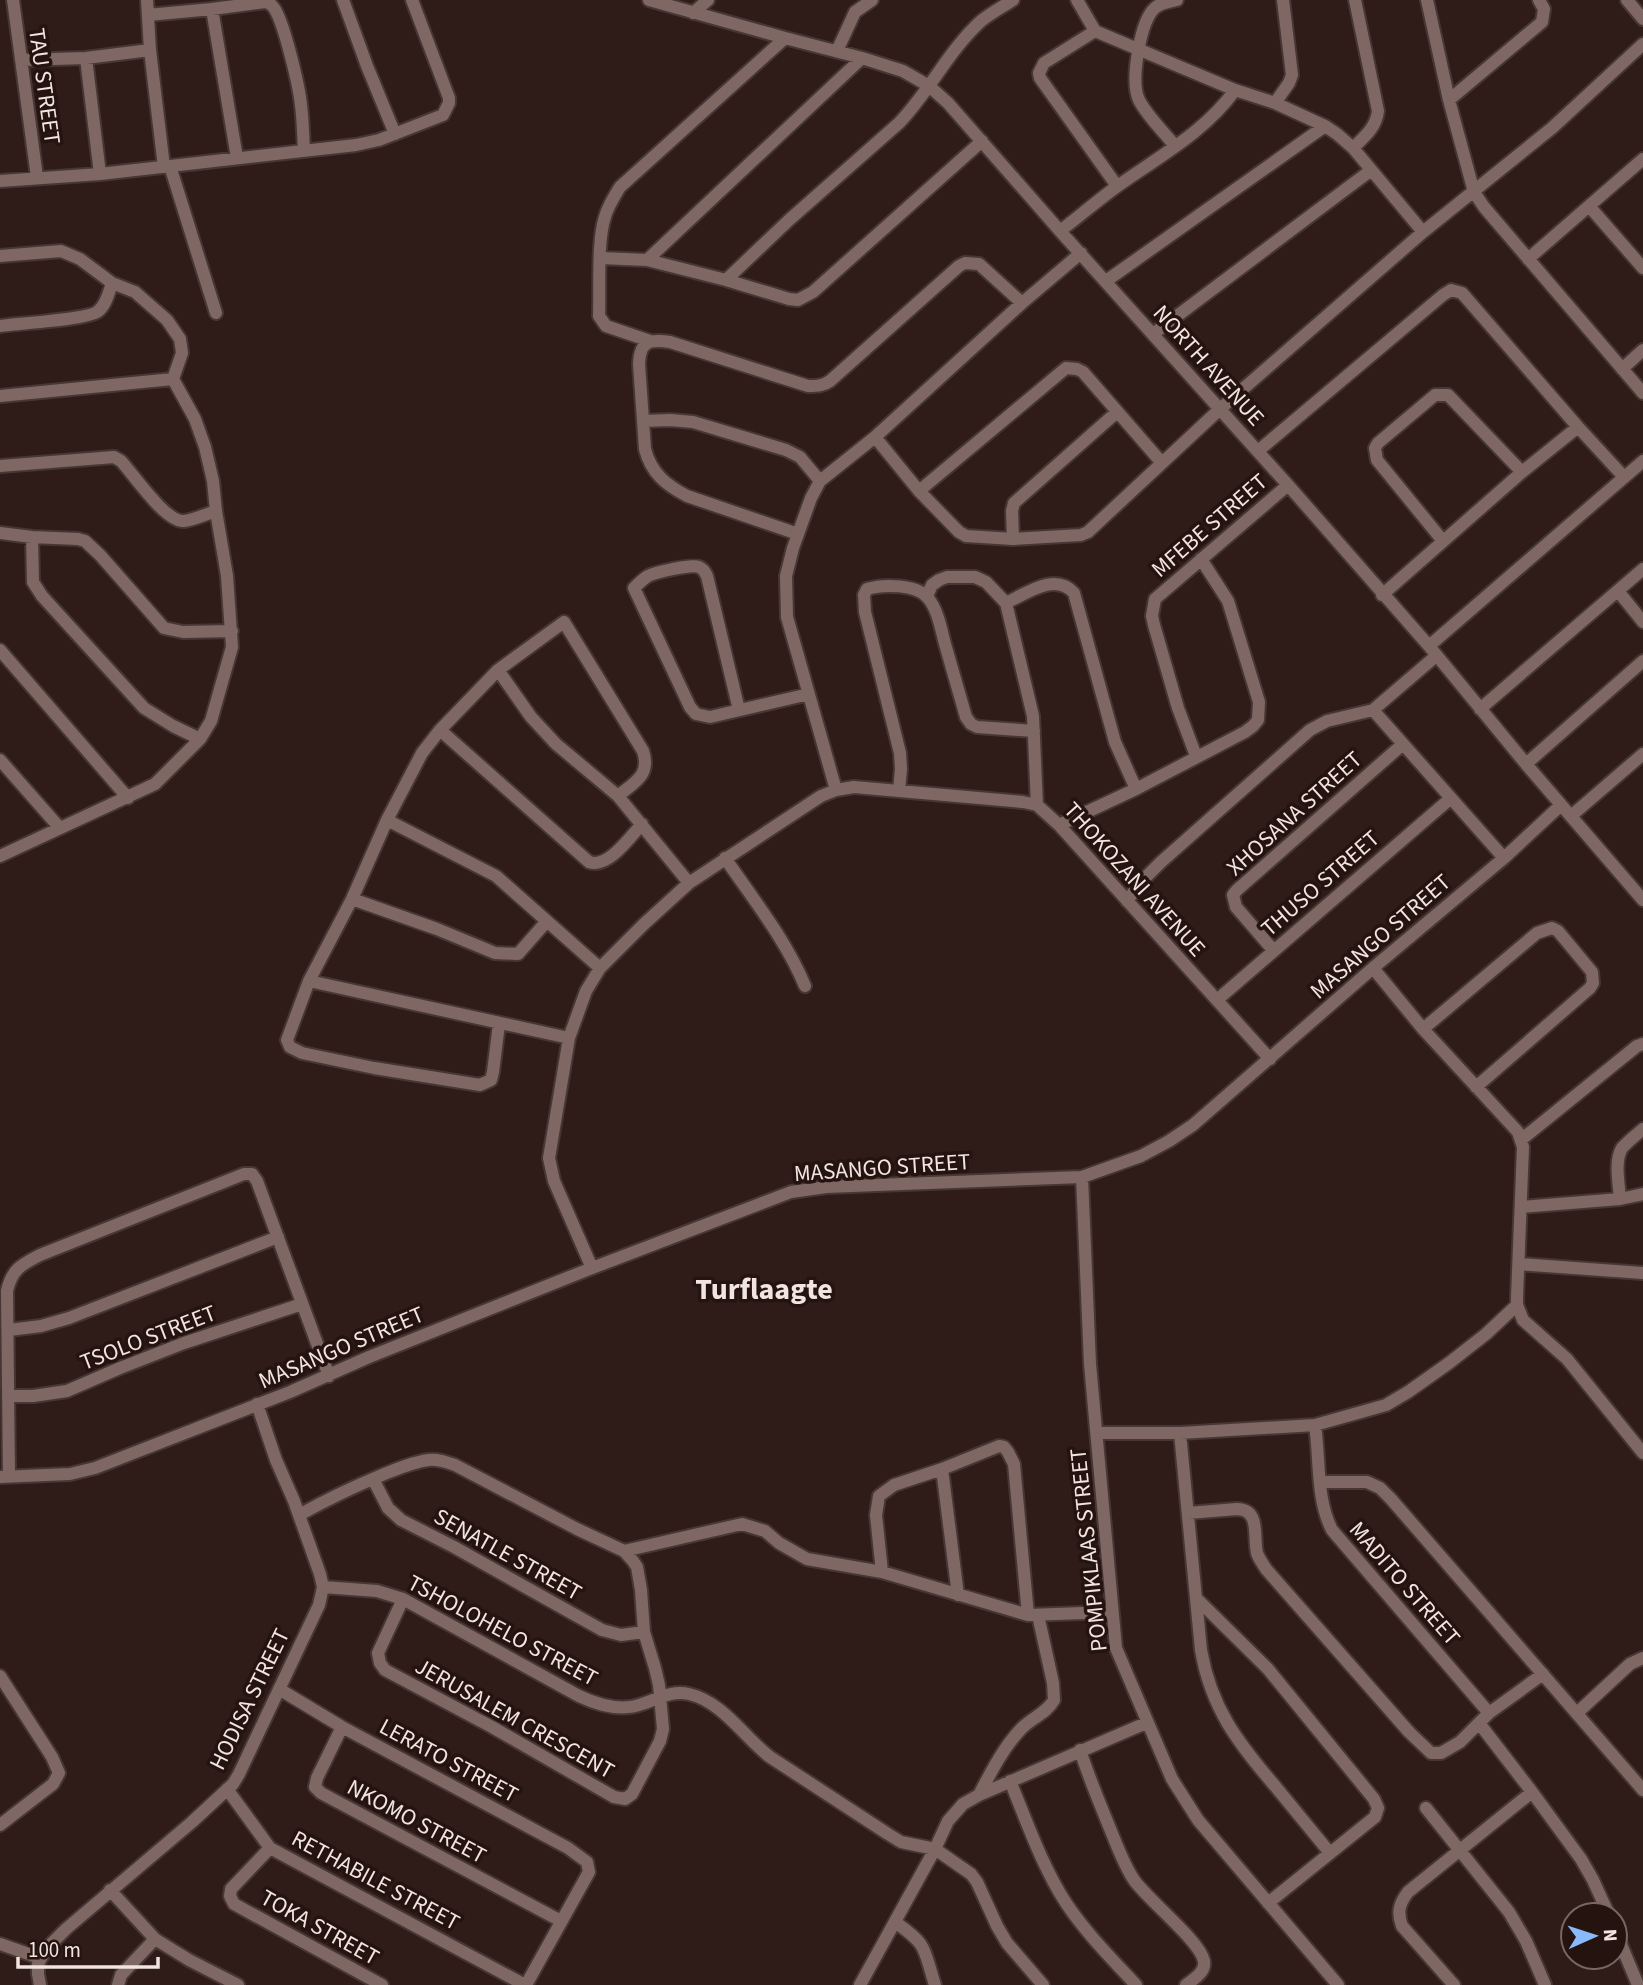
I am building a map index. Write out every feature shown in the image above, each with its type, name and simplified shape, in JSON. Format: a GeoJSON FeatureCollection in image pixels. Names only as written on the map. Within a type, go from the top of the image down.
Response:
{"type":"FeatureCollection","features":[{"type":"Feature","properties":{"kind":"street","name":"TAU STREET"},"geometry":{"type":"LineString","coordinates":[[13,0],[37,177]]}},
{"type":"Feature","properties":{"kind":"street"},"geometry":{"type":"LineString","coordinates":[[147,0],[150,50],[167,166],[216,313]]}},
{"type":"Feature","properties":{"kind":"street"},"geometry":{"type":"LineString","coordinates":[[343,0],[395,134]]}},
{"type":"Feature","properties":{"kind":"street"},"geometry":{"type":"LineString","coordinates":[[0,181],[100,174],[364,144],[443,115],[449,103],[412,0]]}},
{"type":"Feature","properties":{"kind":"street","name":"NORTH AVENUE"},"geometry":{"type":"LineString","coordinates":[[649,0],[903,71],[929,86],[948,103],[1288,485],[1643,900]]}},
{"type":"Feature","properties":{"kind":"street"},"geometry":{"type":"LineString","coordinates":[[693,13],[708,0]]}},
{"type":"Feature","properties":{"kind":"street"},"geometry":{"type":"LineString","coordinates":[[837,51],[855,12],[872,0]]}},
{"type":"Feature","properties":{"kind":"street"},"geometry":{"type":"LineString","coordinates":[[726,280],[899,123],[913,109],[966,37],[980,22],[1013,0]]}},
{"type":"Feature","properties":{"kind":"street"},"geometry":{"type":"LineString","coordinates":[[1077,0],[1095,31],[1235,90],[1275,103],[1337,134],[1353,148],[1423,232]]}},
{"type":"Feature","properties":{"kind":"street"},"geometry":{"type":"LineString","coordinates":[[1175,146],[1138,98],[1136,89],[1137,50],[1151,12],[1166,2],[1177,0]]}},
{"type":"Feature","properties":{"kind":"street"},"geometry":{"type":"LineString","coordinates":[[1275,103],[1292,75],[1283,0]]}},
{"type":"Feature","properties":{"kind":"street"},"geometry":{"type":"LineString","coordinates":[[1353,148],[1372,128],[1378,111],[1355,0]]}},
{"type":"Feature","properties":{"kind":"street"},"geometry":{"type":"LineString","coordinates":[[1427,0],[1449,100],[1474,192],[1643,393]]}},
{"type":"Feature","properties":{"kind":"street"},"geometry":{"type":"LineString","coordinates":[[1449,100],[1542,22],[1544,9],[1539,0]]}},
{"type":"Feature","properties":{"kind":"street"},"geometry":{"type":"LineString","coordinates":[[1627,0],[1643,19]]}},
{"type":"Feature","properties":{"kind":"street"},"geometry":{"type":"LineString","coordinates":[[148,15],[265,2],[274,7],[298,89],[304,150]]}},
{"type":"Feature","properties":{"kind":"street"},"geometry":{"type":"LineString","coordinates":[[212,9],[237,158]]}},
{"type":"Feature","properties":{"kind":"street"},"geometry":{"type":"LineString","coordinates":[[1095,31],[1044,63],[1039,73],[1117,186]]}},
{"type":"Feature","properties":{"kind":"street"},"geometry":{"type":"LineString","coordinates":[[785,38],[620,187],[604,219],[599,316],[601,321],[613,329],[650,341],[670,342],[808,386],[816,386],[830,381],[965,263],[979,264],[1022,303]]}},
{"type":"Feature","properties":{"kind":"street"},"geometry":{"type":"LineString","coordinates":[[875,438],[919,491],[966,536],[1013,539],[1081,535],[1088,532],[1220,410],[1423,232],[1552,128],[1643,44]]}},
{"type":"Feature","properties":{"kind":"street"},"geometry":{"type":"LineString","coordinates":[[21,60],[86,58],[150,50]]}},
{"type":"Feature","properties":{"kind":"street"},"geometry":{"type":"LineString","coordinates":[[86,58],[100,174]]}},
{"type":"Feature","properties":{"kind":"street"},"geometry":{"type":"LineString","coordinates":[[647,260],[862,58]]}},
{"type":"Feature","properties":{"kind":"street"},"geometry":{"type":"LineString","coordinates":[[1060,231],[1216,114],[1235,90]]}},
{"type":"Feature","properties":{"kind":"street"},"geometry":{"type":"LineString","coordinates":[[1106,281],[1325,126]]}},
{"type":"Feature","properties":{"kind":"street"},"geometry":{"type":"LineString","coordinates":[[601,258],[647,260],[798,300],[813,292],[982,141]]}},
{"type":"Feature","properties":{"kind":"street"},"geometry":{"type":"LineString","coordinates":[[1528,259],[1643,159]]}},
{"type":"Feature","properties":{"kind":"street"},"geometry":{"type":"LineString","coordinates":[[1153,334],[1370,171]]}},
{"type":"Feature","properties":{"kind":"street"},"geometry":{"type":"LineString","coordinates":[[1589,206],[1641,260]]}},
{"type":"Feature","properties":{"kind":"street"},"geometry":{"type":"LineString","coordinates":[[0,256],[61,251],[80,259],[112,283],[128,288],[145,299],[173,327],[183,346],[173,379],[195,419],[213,481],[232,631],[230,656],[211,721],[200,739],[155,784],[0,856]]}},
{"type":"Feature","properties":{"kind":"street"},"geometry":{"type":"LineString","coordinates":[[836,790],[787,617],[785,598],[786,576],[811,498],[820,481],[875,438],[1080,253]]}},
{"type":"Feature","properties":{"kind":"street"},"geometry":{"type":"LineString","coordinates":[[0,326],[99,311],[112,283]]}},
{"type":"Feature","properties":{"kind":"street"},"geometry":{"type":"LineString","coordinates":[[1258,451],[1451,290],[1462,293],[1624,477]]}},
{"type":"Feature","properties":{"kind":"street"},"geometry":{"type":"LineString","coordinates":[[650,341],[640,352],[645,449],[653,470],[673,488],[687,496],[798,534]]}},
{"type":"Feature","properties":{"kind":"street"},"geometry":{"type":"LineString","coordinates":[[1622,369],[1643,350]]}},
{"type":"Feature","properties":{"kind":"street"},"geometry":{"type":"LineString","coordinates":[[919,491],[1066,368],[1083,372],[1162,463]]}},
{"type":"Feature","properties":{"kind":"street"},"geometry":{"type":"LineString","coordinates":[[0,396],[173,379]]}},
{"type":"Feature","properties":{"kind":"street"},"geometry":{"type":"LineString","coordinates":[[1443,541],[1377,460],[1375,448],[1388,435],[1435,395],[1448,395],[1522,472]]}},
{"type":"Feature","properties":{"kind":"street"},"geometry":{"type":"LineString","coordinates":[[1013,539],[1014,503],[1117,412]]}},
{"type":"Feature","properties":{"kind":"street"},"geometry":{"type":"LineString","coordinates":[[644,421],[693,422],[786,450],[800,457],[820,481]]}},
{"type":"Feature","properties":{"kind":"street"},"geometry":{"type":"LineString","coordinates":[[1382,595],[1522,472],[1578,427]]}},
{"type":"Feature","properties":{"kind":"street"},"geometry":{"type":"LineString","coordinates":[[0,466],[114,457],[121,461],[166,514],[176,520],[184,521],[216,511]]}},
{"type":"Feature","properties":{"kind":"street"},"geometry":{"type":"LineString","coordinates":[[1128,901],[1161,862],[1310,730],[1327,721],[1373,710],[1432,651],[1643,461]]}},
{"type":"Feature","properties":{"kind":"street","name":"MFEBE STREET"},"geometry":{"type":"LineString","coordinates":[[1196,756],[1178,708],[1152,616],[1155,599],[1288,485]]}},
{"type":"Feature","properties":{"kind":"street"},"geometry":{"type":"LineString","coordinates":[[0,533],[78,538],[100,555],[164,628],[183,632],[232,631]]}},
{"type":"Feature","properties":{"kind":"street"},"geometry":{"type":"LineString","coordinates":[[32,537],[33,582],[42,596],[144,708],[200,739]]}},
{"type":"Feature","properties":{"kind":"street"},"geometry":{"type":"LineString","coordinates":[[1059,825],[1136,789],[1253,726],[1258,720],[1260,711],[1256,690],[1228,601],[1201,559]]}},
{"type":"Feature","properties":{"kind":"street"},"geometry":{"type":"LineString","coordinates":[[740,710],[704,571],[699,567],[692,567],[658,572],[643,579],[634,587],[690,708],[696,713],[710,717],[740,710],[808,694]]}},
{"type":"Feature","properties":{"kind":"street"},"geometry":{"type":"LineString","coordinates":[[1480,709],[1643,569]]}},
{"type":"Feature","properties":{"kind":"street"},"geometry":{"type":"LineString","coordinates":[[927,596],[932,585],[939,580],[947,577],[975,577],[986,582],[1006,603],[1029,694],[1034,731],[1037,805]]}},
{"type":"Feature","properties":{"kind":"street"},"geometry":{"type":"LineString","coordinates":[[1006,603],[1041,586],[1057,583],[1068,585],[1074,593],[1115,742],[1136,789]]}},
{"type":"Feature","properties":{"kind":"street"},"geometry":{"type":"LineString","coordinates":[[898,791],[900,753],[865,612],[864,595],[867,589],[904,586],[927,596],[938,618],[966,717],[971,724],[978,727],[1034,731]]}},
{"type":"Feature","properties":{"kind":"street"},"geometry":{"type":"LineString","coordinates":[[1618,591],[1643,622]]}},
{"type":"Feature","properties":{"kind":"street"},"geometry":{"type":"LineString","coordinates":[[499,1024],[491,1080],[480,1085],[302,1053],[290,1047],[287,1040],[309,981],[352,899],[387,820],[422,752],[498,670],[564,622],[646,760],[641,776],[618,796]]}},
{"type":"Feature","properties":{"kind":"street"},"geometry":{"type":"LineString","coordinates":[[0,650],[128,798]]}},
{"type":"Feature","properties":{"kind":"street"},"geometry":{"type":"LineString","coordinates":[[1526,764],[1643,661]]}},
{"type":"Feature","properties":{"kind":"street"},"geometry":{"type":"LineString","coordinates":[[498,670],[531,717],[556,744],[618,796],[689,883]]}},
{"type":"Feature","properties":{"kind":"street"},"geometry":{"type":"LineString","coordinates":[[1373,710],[1504,858]]}},
{"type":"Feature","properties":{"kind":"street"},"geometry":{"type":"LineString","coordinates":[[440,730],[589,862],[604,862],[642,824]]}},
{"type":"Feature","properties":{"kind":"street","name":"XHOSANA STREET"},"geometry":{"type":"LineString","coordinates":[[1274,951],[1236,907],[1233,895],[1404,744]]}},
{"type":"Feature","properties":{"kind":"street"},"geometry":{"type":"LineString","coordinates":[[1571,816],[1643,754]]}},
{"type":"Feature","properties":{"kind":"street"},"geometry":{"type":"LineString","coordinates":[[0,760],[59,827]]}},
{"type":"Feature","properties":{"kind":"street","name":"THOKOZANI AVENUE"},"geometry":{"type":"LineString","coordinates":[[592,1268],[554,1181],[549,1158],[569,1038],[586,991],[600,968],[689,883],[821,796],[836,790],[854,788],[898,791],[1037,805],[1059,825],[1270,1059]]}},
{"type":"Feature","properties":{"kind":"street","name":"THUSO STREET"},"geometry":{"type":"LineString","coordinates":[[1217,1000],[1451,798]]}},
{"type":"Feature","properties":{"kind":"street","name":"MASANGO STREET"},"geometry":{"type":"LineString","coordinates":[[5,1477],[70,1474],[95,1468],[330,1376],[369,1357],[592,1268],[791,1192],[826,1187],[1082,1177],[1141,1156],[1193,1125],[1504,858],[1561,805]]}},
{"type":"Feature","properties":{"kind":"street"},"geometry":{"type":"LineString","coordinates":[[387,820],[496,876],[600,968]]}},
{"type":"Feature","properties":{"kind":"street"},"geometry":{"type":"LineString","coordinates":[[725,858],[792,959],[805,986]]}},
{"type":"Feature","properties":{"kind":"street"},"geometry":{"type":"LineString","coordinates":[[352,899],[503,955],[518,954],[547,920]]}},
{"type":"Feature","properties":{"kind":"street"},"geometry":{"type":"LineString","coordinates":[[1423,1028],[1537,933],[1552,928],[1558,931],[1592,972],[1593,983],[1476,1087]]}},
{"type":"Feature","properties":{"kind":"street"},"geometry":{"type":"LineString","coordinates":[[1373,968],[1522,1139],[1517,1305],[1523,1320],[1567,1359],[1643,1453]]}},
{"type":"Feature","properties":{"kind":"street"},"geometry":{"type":"LineString","coordinates":[[309,981],[569,1038]]}},
{"type":"Feature","properties":{"kind":"street"},"geometry":{"type":"LineString","coordinates":[[1522,1139],[1637,1046],[1643,1044]]}},
{"type":"Feature","properties":{"kind":"street"},"geometry":{"type":"LineString","coordinates":[[1620,1199],[1620,1152],[1643,1129]]}},
{"type":"Feature","properties":{"kind":"street"},"geometry":{"type":"LineString","coordinates":[[5,1477],[9,1330],[7,1291],[12,1275],[26,1262],[40,1255],[244,1174],[252,1174],[257,1181],[330,1376]]}},
{"type":"Feature","properties":{"kind":"street","name":"POMPIKLAAS STREET"},"geometry":{"type":"LineString","coordinates":[[1082,1177],[1090,1364],[1116,1648],[1146,1723],[1184,1800],[1331,1983]]}},
{"type":"Feature","properties":{"kind":"street"},"geometry":{"type":"LineString","coordinates":[[1521,1207],[1620,1199],[1643,1194]]}},
{"type":"Feature","properties":{"kind":"street"},"geometry":{"type":"LineString","coordinates":[[9,1330],[41,1326],[69,1318],[278,1237]]}},
{"type":"Feature","properties":{"kind":"street"},"geometry":{"type":"LineString","coordinates":[[1519,1264],[1643,1273]]}},
{"type":"Feature","properties":{"kind":"street","name":"TSOLO STREET"},"geometry":{"type":"LineString","coordinates":[[8,1396],[33,1396],[67,1391],[184,1343],[302,1304]]}},
{"type":"Feature","properties":{"kind":"street"},"geometry":{"type":"LineString","coordinates":[[1097,1433],[1180,1433],[1315,1425],[1386,1405],[1408,1392],[1486,1334],[1517,1305]]}},
{"type":"Feature","properties":{"kind":"street"},"geometry":{"type":"LineString","coordinates":[[257,1404],[323,1587]]}},
{"type":"Feature","properties":{"kind":"street","name":"MADITO STREET"},"geometry":{"type":"LineString","coordinates":[[1315,1425],[1326,1519],[1332,1530],[1489,1713]]}},
{"type":"Feature","properties":{"kind":"street"},"geometry":{"type":"LineString","coordinates":[[1180,1433],[1201,1650],[1206,1675],[1224,1720],[1244,1750],[1330,1853]]}},
{"type":"Feature","properties":{"kind":"street"},"geometry":{"type":"LineString","coordinates":[[882,1572],[876,1515],[878,1496],[894,1485],[999,1446],[1004,1447],[1014,1464],[1033,1615],[1053,1683],[1054,1700],[1041,1714],[1023,1726],[1006,1746],[979,1795]]}},
{"type":"Feature","properties":{"kind":"street"},"geometry":{"type":"LineString","coordinates":[[299,1515],[341,1492],[407,1465],[429,1460],[443,1461],[624,1551],[742,1524],[765,1531],[779,1543],[807,1559],[882,1572],[1033,1615],[1111,1612]]}},
{"type":"Feature","properties":{"kind":"street"},"geometry":{"type":"LineString","coordinates":[[942,1469],[958,1595]]}},
{"type":"Feature","properties":{"kind":"street","name":"SENATLE STREET"},"geometry":{"type":"LineString","coordinates":[[373,1479],[388,1508],[401,1520],[602,1630],[621,1635],[644,1632]]}},
{"type":"Feature","properties":{"kind":"street"},"geometry":{"type":"LineString","coordinates":[[1321,1482],[1367,1482],[1380,1488],[1643,1790]]}},
{"type":"Feature","properties":{"kind":"street"},"geometry":{"type":"LineString","coordinates":[[1188,1513],[1245,1509],[1254,1521],[1258,1555],[1266,1569],[1409,1732],[1431,1753],[1441,1754],[1451,1748],[1489,1713],[1543,1674]]}},
{"type":"Feature","properties":{"kind":"street","name":"JERUSALEM CRESCENT"},"geometry":{"type":"LineString","coordinates":[[404,1599],[379,1653],[380,1663],[385,1670],[614,1797],[625,1799],[632,1794],[660,1741],[663,1729],[655,1668],[644,1632],[638,1574],[634,1561],[624,1551]]}},
{"type":"Feature","properties":{"kind":"street","name":"TSHOLOHELO STREET"},"geometry":{"type":"LineString","coordinates":[[323,1587],[377,1591],[404,1599],[589,1701],[612,1707],[629,1707],[660,1696],[679,1692],[690,1694],[706,1701],[727,1716],[754,1745],[770,1757],[888,1834],[901,1842],[935,1849]]}},
{"type":"Feature","properties":{"kind":"street","name":"HODISA STREET"},"geometry":{"type":"LineString","coordinates":[[40,1958],[59,1935],[227,1789],[239,1774],[319,1605],[323,1587]]}},
{"type":"Feature","properties":{"kind":"street"},"geometry":{"type":"LineString","coordinates":[[1196,1598],[1268,1670],[1376,1803],[1378,1811],[1376,1817],[1268,1903]]}},
{"type":"Feature","properties":{"kind":"street"},"geometry":{"type":"LineString","coordinates":[[1577,1713],[1630,1664],[1643,1658]]}},
{"type":"Feature","properties":{"kind":"street"},"geometry":{"type":"LineString","coordinates":[[0,1676],[52,1757],[59,1773],[53,1784],[0,1825]]}},
{"type":"Feature","properties":{"kind":"street","name":"LERATO STREET"},"geometry":{"type":"LineString","coordinates":[[279,1689],[342,1727],[568,1848],[587,1862],[590,1870],[561,1921]]}},
{"type":"Feature","properties":{"kind":"street"},"geometry":{"type":"LineString","coordinates":[[860,1985],[956,1810],[979,1795],[1146,1723]]}},
{"type":"Feature","properties":{"kind":"street"},"geometry":{"type":"LineString","coordinates":[[1479,1723],[1581,1859],[1603,1901]]}},
{"type":"Feature","properties":{"kind":"street","name":"NKOMO STREET"},"geometry":{"type":"LineString","coordinates":[[342,1727],[317,1778],[316,1787],[321,1793],[561,1921]]}},
{"type":"Feature","properties":{"kind":"street"},"geometry":{"type":"LineString","coordinates":[[1080,1750],[1091,1784],[1134,1880],[1194,1944],[1203,1958],[1203,1971],[1186,1985]]}},
{"type":"Feature","properties":{"kind":"street"},"geometry":{"type":"LineString","coordinates":[[1010,1781],[1053,1881],[1065,1901],[1090,1935],[1136,1985]]}},
{"type":"Feature","properties":{"kind":"street","name":"RETHABILE STREET"},"geometry":{"type":"LineString","coordinates":[[227,1789],[270,1848],[525,1985]]}},
{"type":"Feature","properties":{"kind":"street"},"geometry":{"type":"LineString","coordinates":[[1454,1985],[1402,1926],[1398,1916],[1399,1908],[1408,1892],[1532,1792]]}},
{"type":"Feature","properties":{"kind":"street"},"geometry":{"type":"LineString","coordinates":[[1426,1808],[1509,1912],[1519,1927],[1545,1985]]}},
{"type":"Feature","properties":{"kind":"street","name":"TOKA STREET"},"geometry":{"type":"LineString","coordinates":[[270,1848],[231,1889],[231,1901],[382,1985]]}},
{"type":"Feature","properties":{"kind":"street"},"geometry":{"type":"LineString","coordinates":[[935,1849],[971,1874],[996,1926],[1044,1985]]}},
{"type":"Feature","properties":{"kind":"street"},"geometry":{"type":"LineString","coordinates":[[110,1890],[155,1939],[238,1985]]}},
{"type":"Feature","properties":{"kind":"street"},"geometry":{"type":"LineString","coordinates":[[525,1985],[561,1921]]}},
{"type":"Feature","properties":{"kind":"street"},"geometry":{"type":"LineString","coordinates":[[895,1922],[917,1938],[923,1946],[936,1985]]}},
{"type":"Feature","properties":{"kind":"street"},"geometry":{"type":"LineString","coordinates":[[118,1985],[121,1975],[155,1939]]}},
{"type":"Feature","properties":{"kind":"street"},"geometry":{"type":"LineString","coordinates":[[0,1944],[40,1958],[40,1985]]}},
{"type":"Feature","properties":{"kind":"street"},"geometry":{"type":"LineString","coordinates":[[1629,1963],[1638,1985]]}},
{"type":"Feature","properties":{"kind":"district","name":"Turflaagte"},"geometry":{"type":"Point","coordinates":[764,1289]}}]}
